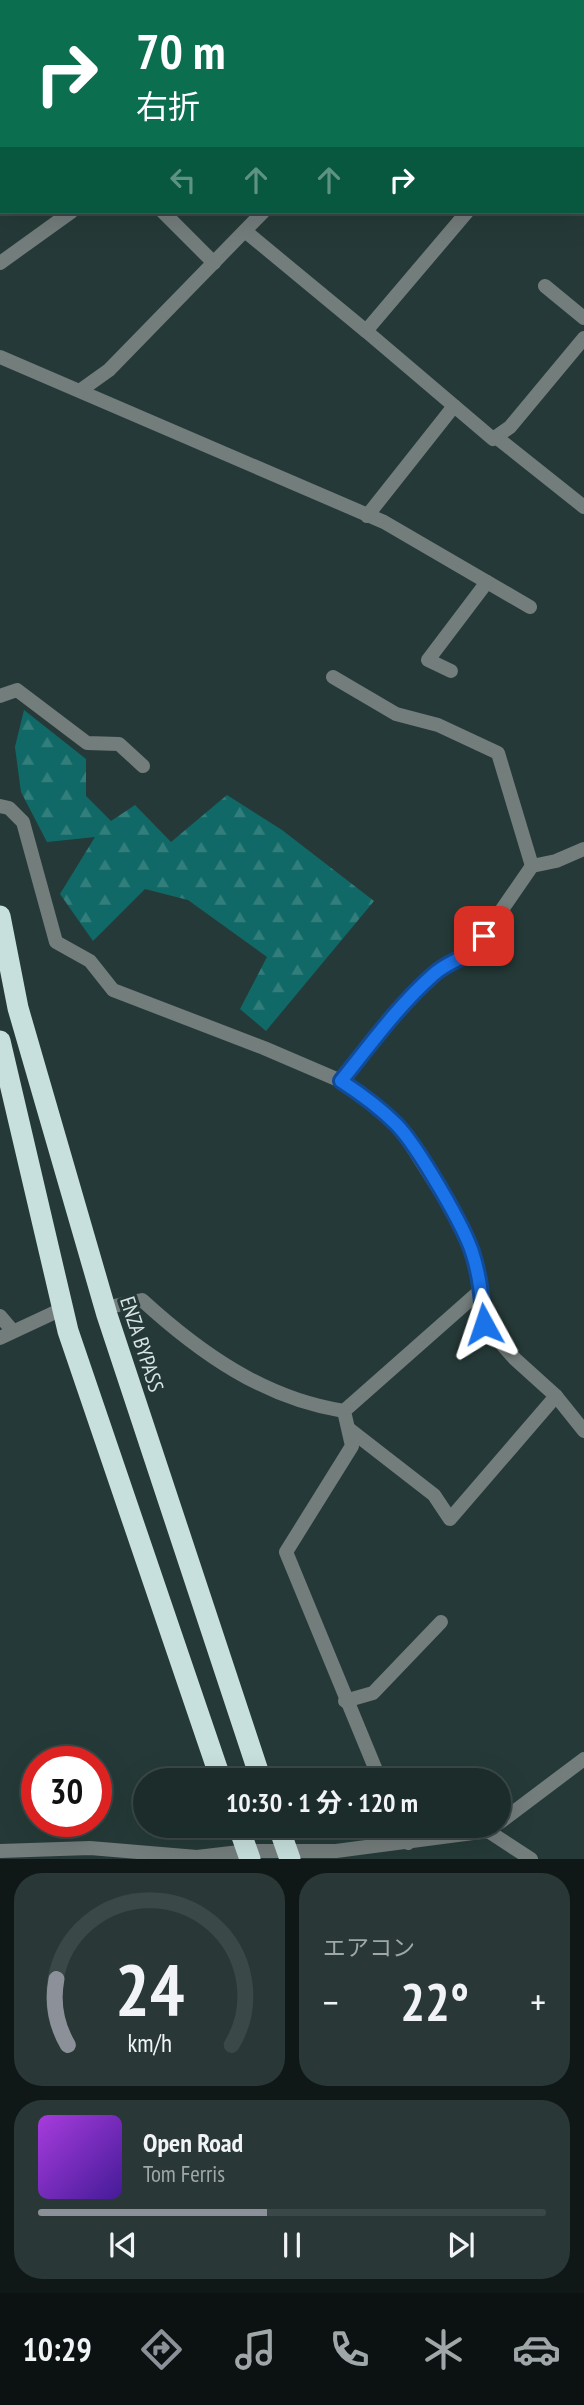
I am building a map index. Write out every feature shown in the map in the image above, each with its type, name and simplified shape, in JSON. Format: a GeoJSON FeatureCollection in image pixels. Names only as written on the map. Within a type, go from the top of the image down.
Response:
{"type":"FeatureCollection","features":[{"type":"Feature","properties":{"kind":"highway","name":"ENZA BYPASS"},"geometry":{"type":"LineString","coordinates":[[0,916],[18,1008],[105,1308],[257,1768]]}},
{"type":"Feature","properties":{"kind":"highway"},"geometry":{"type":"LineString","coordinates":[[0,1041],[62,1309],[218,1768]]}},
{"type":"Feature","properties":{"kind":"highway"},"geometry":{"type":"LineString","coordinates":[[243,1838],[249,1855]]}},
{"type":"Feature","properties":{"kind":"street"},"geometry":{"type":"LineString","coordinates":[[0,263],[68,214]]}},
{"type":"Feature","properties":{"kind":"street"},"geometry":{"type":"LineString","coordinates":[[165,214],[214,263]]}},
{"type":"Feature","properties":{"kind":"street"},"geometry":{"type":"LineString","coordinates":[[81,390],[109,370],[261,214]]}},
{"type":"Feature","properties":{"kind":"street"},"geometry":{"type":"LineString","coordinates":[[366,331],[465,214]]}},
{"type":"Feature","properties":{"kind":"street"},"geometry":{"type":"LineString","coordinates":[[245,231],[493,439],[510,428],[584,338]]}},
{"type":"Feature","properties":{"kind":"street"},"geometry":{"type":"LineString","coordinates":[[545,286],[584,318]]}},
{"type":"Feature","properties":{"kind":"street"},"geometry":{"type":"LineString","coordinates":[[0,357],[384,522],[530,607]]}},
{"type":"Feature","properties":{"kind":"street"},"geometry":{"type":"LineString","coordinates":[[367,516],[454,407]]}},
{"type":"Feature","properties":{"kind":"street"},"geometry":{"type":"LineString","coordinates":[[496,437],[584,507]]}},
{"type":"Feature","properties":{"kind":"street"},"geometry":{"type":"LineString","coordinates":[[451,671],[428,660],[487,582]]}},
{"type":"Feature","properties":{"kind":"street"},"geometry":{"type":"LineString","coordinates":[[333,677],[396,714],[438,724],[498,752],[532,866]]}},
{"type":"Feature","properties":{"kind":"street"},"geometry":{"type":"LineString","coordinates":[[0,696],[17,690],[87,743],[119,744],[143,766]]}},
{"type":"Feature","properties":{"kind":"street"},"geometry":{"type":"LineString","coordinates":[[0,806],[9,808],[23,822],[56,942],[90,961],[113,990],[264,1048],[341,1081],[369,1099],[399,1126],[457,1219],[472,1253],[481,1290],[484,1324],[515,1359],[556,1396],[584,1431]]}},
{"type":"Feature","properties":{"kind":"street"},"geometry":{"type":"LineString","coordinates":[[341,1081],[401,1006],[435,972],[472,953],[532,866],[556,861],[584,849]]}},
{"type":"Feature","properties":{"kind":"street"},"geometry":{"type":"LineString","coordinates":[[344,1411],[481,1290]]}},
{"type":"Feature","properties":{"kind":"street"},"geometry":{"type":"LineString","coordinates":[[105,1308],[142,1300],[185,1340],[232,1372],[311,1406],[344,1411]]}},
{"type":"Feature","properties":{"kind":"street"},"geometry":{"type":"LineString","coordinates":[[0,1316],[6,1334],[62,1309]]}},
{"type":"Feature","properties":{"kind":"street"},"geometry":{"type":"LineString","coordinates":[[349,1429],[434,1495],[450,1519],[556,1396]]}},
{"type":"Feature","properties":{"kind":"street"},"geometry":{"type":"LineString","coordinates":[[344,1411],[352,1446],[286,1552],[375,1768]]}},
{"type":"Feature","properties":{"kind":"street"},"geometry":{"type":"LineString","coordinates":[[345,1700],[373,1693],[441,1622]]}},
{"type":"Feature","properties":{"kind":"street"},"geometry":{"type":"LineString","coordinates":[[511,1813],[584,1759]]}},
{"type":"Feature","properties":{"kind":"street"},"geometry":{"type":"LineString","coordinates":[[406,1838],[408,1843]]}},
{"type":"Feature","properties":{"kind":"street"},"geometry":{"type":"LineString","coordinates":[[0,1851],[90,1847],[197,1857],[336,1851],[433,1838]]}},
{"type":"Feature","properties":{"kind":"street"},"geometry":{"type":"LineString","coordinates":[[507,1838],[531,1859]]}},
{"type":"Feature","properties":{"kind":"green space"},"geometry":{"type":"Polygon","coordinates":[[[24,710],[86,759],[86,796],[111,821],[135,805],[171,842],[227,795],[282,830],[374,901],[266,1031],[240,1009],[267,957],[188,900],[145,889],[93,941],[60,894],[95,837],[47,842],[21,792],[15,747],[24,710]]]}},
{"type":"Feature","properties":{"kind":"route"},"geometry":{"type":"LineString","coordinates":[[484,936],[472,953],[435,972],[401,1006],[341,1081],[369,1099],[399,1126],[457,1219],[472,1253],[481,1290],[484,1324]]}}]}
